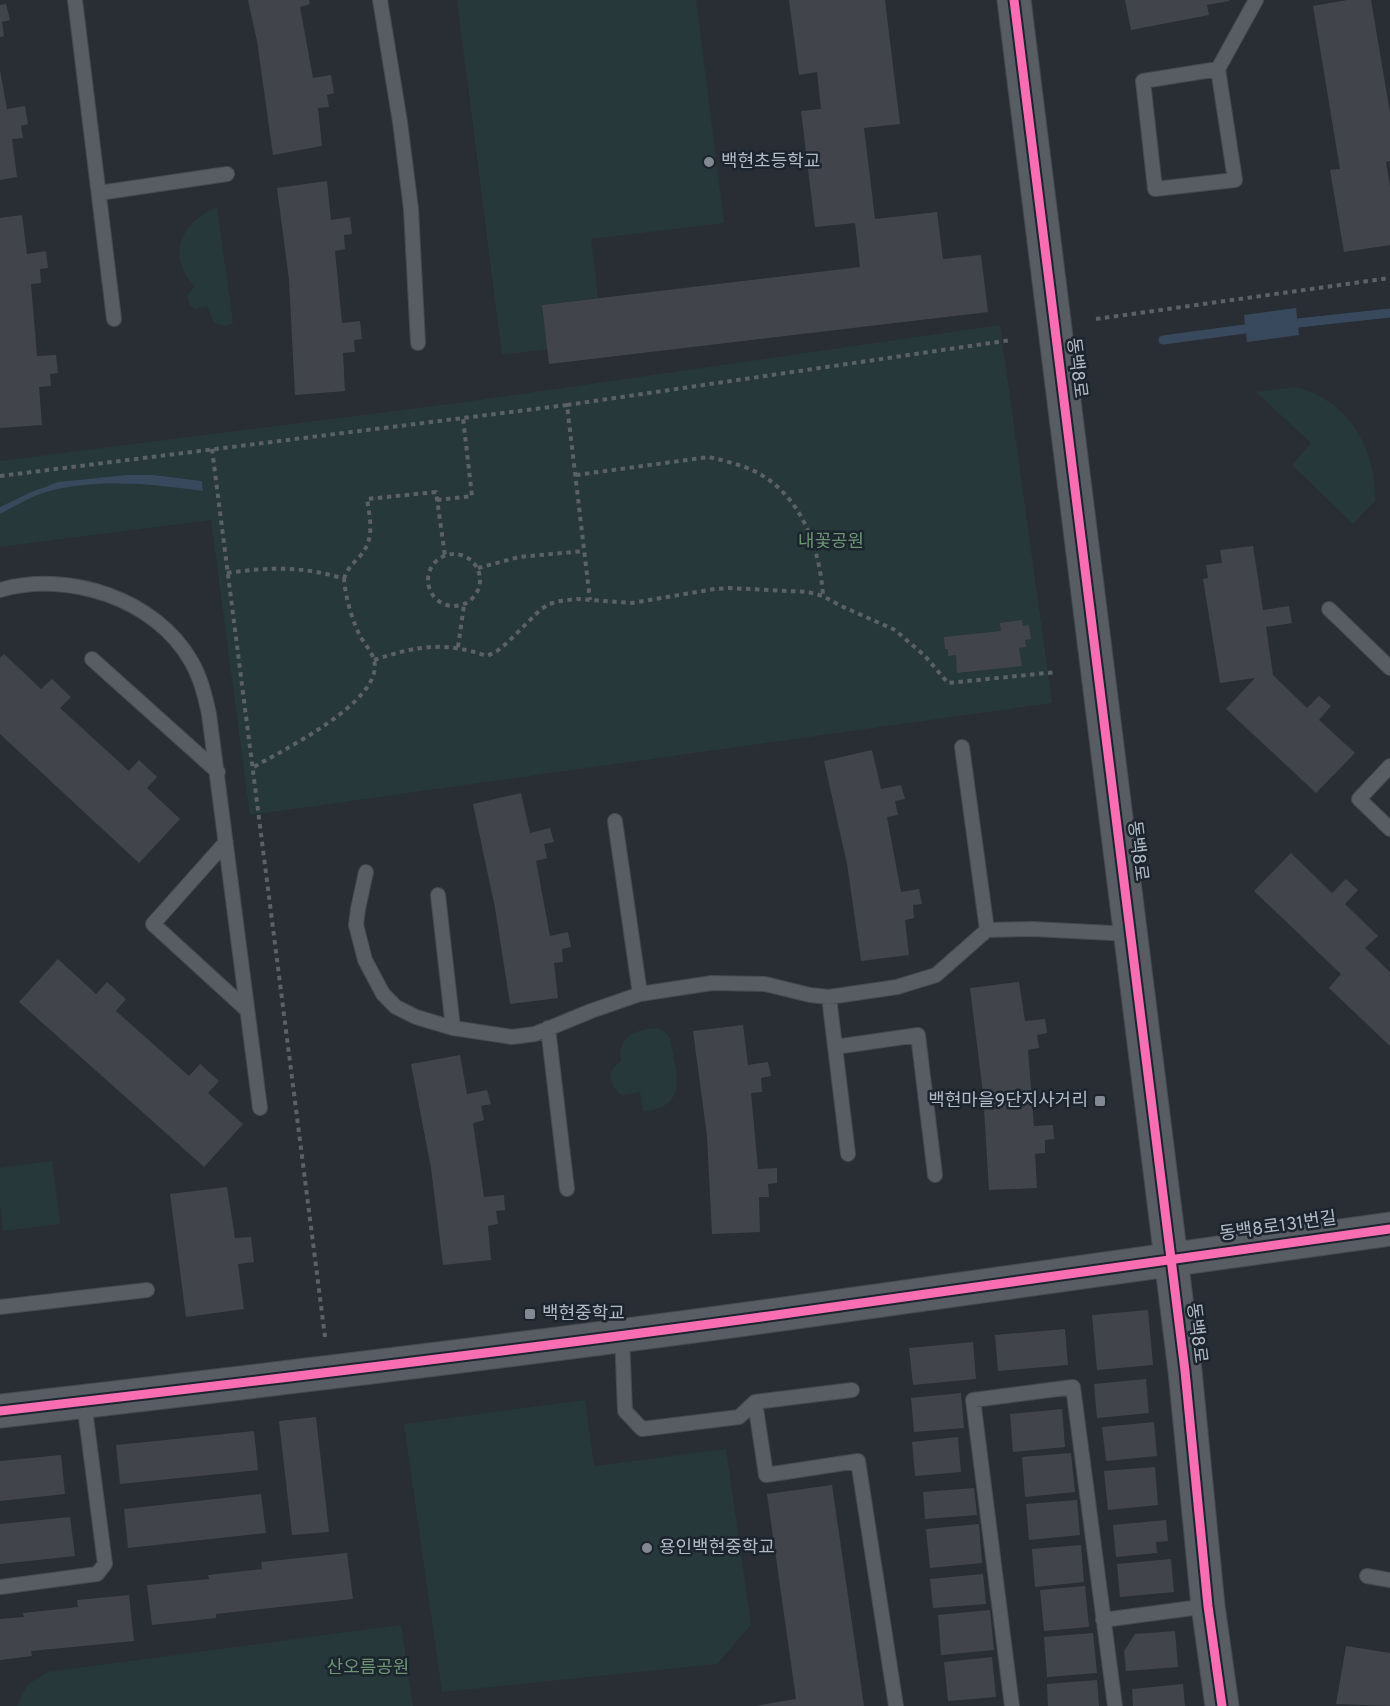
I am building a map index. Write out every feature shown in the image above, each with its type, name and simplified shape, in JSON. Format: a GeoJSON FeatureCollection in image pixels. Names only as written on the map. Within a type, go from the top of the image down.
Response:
{"type":"FeatureCollection","features":[{"type":"Feature","properties":{"kind":"street","name":"동백8로"},"geometry":{"type":"LineString","coordinates":[[1014,0],[1185,1371],[1208,1606],[1222,1706]]}},
{"type":"Feature","properties":{"kind":"street","name":"동백8로131번길"},"geometry":{"type":"LineString","coordinates":[[0,1411],[344,1372],[1390,1229]]}},
{"type":"Feature","properties":{"kind":"lane"},"geometry":{"type":"LineString","coordinates":[[75,0],[114,319]]}},
{"type":"Feature","properties":{"kind":"lane"},"geometry":{"type":"LineString","coordinates":[[380,0],[400,122],[411,209],[417,343]]}},
{"type":"Feature","properties":{"kind":"lane"},"geometry":{"type":"LineString","coordinates":[[1218,69],[1143,81],[1155,189],[1235,180],[1218,69],[1256,0]]}},
{"type":"Feature","properties":{"kind":"lane"},"geometry":{"type":"LineString","coordinates":[[99,193],[227,174]]}},
{"type":"Feature","properties":{"kind":"lane"},"geometry":{"type":"LineString","coordinates":[[0,590],[57,585],[84,589],[132,604],[157,621],[177,640],[191,661],[203,686],[218,772],[260,1108]]}},
{"type":"Feature","properties":{"kind":"lane"},"geometry":{"type":"LineString","coordinates":[[1329,609],[1390,668]]}},
{"type":"Feature","properties":{"kind":"lane"},"geometry":{"type":"LineString","coordinates":[[92,659],[218,772]]}},
{"type":"Feature","properties":{"kind":"lane"},"geometry":{"type":"LineString","coordinates":[[963,747],[987,930]]}},
{"type":"Feature","properties":{"kind":"lane"},"geometry":{"type":"LineString","coordinates":[[1390,766],[1359,799],[1390,829]]}},
{"type":"Feature","properties":{"kind":"lane"},"geometry":{"type":"LineString","coordinates":[[615,821],[640,994]]}},
{"type":"Feature","properties":{"kind":"lane"},"geometry":{"type":"LineString","coordinates":[[226,842],[153,924],[247,1010]]}},
{"type":"Feature","properties":{"kind":"lane"},"geometry":{"type":"LineString","coordinates":[[366,872],[356,925],[359,942],[372,977],[383,994],[396,1006],[416,1017],[453,1028],[512,1037],[535,1034],[640,994],[712,983],[765,984],[829,998],[897,987],[926,979],[948,966],[987,930],[1033,929],[1131,934]]}},
{"type":"Feature","properties":{"kind":"lane"},"geometry":{"type":"LineString","coordinates":[[438,895],[453,1028]]}},
{"type":"Feature","properties":{"kind":"lane"},"geometry":{"type":"LineString","coordinates":[[829,998],[848,1154]]}},
{"type":"Feature","properties":{"kind":"lane"},"geometry":{"type":"LineString","coordinates":[[548,1028],[567,1189]]}},
{"type":"Feature","properties":{"kind":"lane"},"geometry":{"type":"LineString","coordinates":[[835,1047],[918,1035],[935,1174]]}},
{"type":"Feature","properties":{"kind":"lane"},"geometry":{"type":"LineString","coordinates":[[0,1307],[147,1290]]}},
{"type":"Feature","properties":{"kind":"lane"},"geometry":{"type":"LineString","coordinates":[[622,1335],[625,1411],[642,1429],[739,1417],[755,1402],[852,1390]]}},
{"type":"Feature","properties":{"kind":"lane"},"geometry":{"type":"LineString","coordinates":[[1012,1706],[973,1400],[1073,1387],[1115,1706]]}},
{"type":"Feature","properties":{"kind":"lane"},"geometry":{"type":"LineString","coordinates":[[0,1587],[97,1574],[105,1564],[83,1401]]}},
{"type":"Feature","properties":{"kind":"lane"},"geometry":{"type":"LineString","coordinates":[[755,1402],[766,1475],[858,1461],[897,1706]]}},
{"type":"Feature","properties":{"kind":"lane"},"geometry":{"type":"LineString","coordinates":[[1367,1576],[1390,1580]]}},
{"type":"Feature","properties":{"kind":"lane"},"geometry":{"type":"LineString","coordinates":[[1104,1620],[1208,1606]]}},
{"type":"Feature","properties":{"kind":"path"},"geometry":{"type":"LineString","coordinates":[[1096,319],[1390,278]]}},
{"type":"Feature","properties":{"kind":"path"},"geometry":{"type":"LineString","coordinates":[[0,476],[567,405],[1011,340]]}},
{"type":"Feature","properties":{"kind":"path"},"geometry":{"type":"LineString","coordinates":[[567,405],[590,600]]}},
{"type":"Feature","properties":{"kind":"path"},"geometry":{"type":"LineString","coordinates":[[437,500],[472,496],[463,418]]}},
{"type":"Feature","properties":{"kind":"path"},"geometry":{"type":"LineString","coordinates":[[212,449],[325,1337]]}},
{"type":"Feature","properties":{"kind":"path"},"geometry":{"type":"LineString","coordinates":[[576,475],[709,457],[759,473],[784,495],[796,509],[804,524],[819,559],[823,596]]}},
{"type":"Feature","properties":{"kind":"path"},"geometry":{"type":"LineString","coordinates":[[252,768],[345,711],[358,699],[370,682],[374,660],[352,616],[346,598],[344,579],[346,571],[366,549],[370,539],[367,500],[436,492],[445,556]]}},
{"type":"Feature","properties":{"kind":"path"},"geometry":{"type":"LineString","coordinates":[[478,568],[519,557],[584,551]]}},
{"type":"Feature","properties":{"kind":"path"},"geometry":{"type":"LineString","coordinates":[[458,554],[478,568],[480,585],[478,593],[464,605],[446,605],[432,594],[428,585],[431,569],[435,562],[445,556],[458,554]]}},
{"type":"Feature","properties":{"kind":"path"},"geometry":{"type":"LineString","coordinates":[[227,573],[291,568],[327,573],[344,579]]}},
{"type":"Feature","properties":{"kind":"path"},"geometry":{"type":"LineString","coordinates":[[374,660],[401,651],[447,645],[487,656],[497,651],[549,604],[560,601],[590,600],[632,603],[729,588],[808,592],[823,596],[895,630],[925,656],[948,683],[1057,672]]}},
{"type":"Feature","properties":{"kind":"path"},"geometry":{"type":"LineString","coordinates":[[458,647],[464,605]]}},
{"type":"Feature","properties":{"kind":"green space"},"geometry":{"type":"Polygon","coordinates":[[[457,0],[696,0],[724,223],[591,239],[598,298],[542,305],[548,349],[502,355],[457,0]]]}},
{"type":"Feature","properties":{"kind":"green space"},"geometry":{"type":"Polygon","coordinates":[[[217,207],[233,323],[225,326],[214,323],[207,306],[195,309],[190,306],[187,295],[195,286],[180,263],[179,251],[186,230],[194,221],[217,207]]]}},
{"type":"Feature","properties":{"kind":"green space","name":"내꽃공원"},"geometry":{"type":"Polygon","coordinates":[[[1000,325],[1052,703],[250,815],[211,520],[0,547],[0,514],[46,492],[104,484],[164,486],[203,491],[202,481],[153,475],[74,480],[44,487],[0,507],[0,461],[472,401],[1000,325]]]}},
{"type":"Feature","properties":{"kind":"green space"},"geometry":{"type":"Polygon","coordinates":[[[1295,387],[1314,393],[1330,403],[1356,429],[1364,445],[1371,463],[1375,501],[1353,524],[1292,465],[1311,443],[1256,392],[1295,387]]]}},
{"type":"Feature","properties":{"kind":"green space"},"geometry":{"type":"Polygon","coordinates":[[[658,1028],[670,1039],[677,1086],[668,1103],[658,1109],[643,1112],[640,1092],[622,1095],[614,1087],[610,1078],[612,1069],[621,1061],[622,1045],[625,1040],[636,1032],[658,1028]]]}},
{"type":"Feature","properties":{"kind":"green space"},"geometry":{"type":"Polygon","coordinates":[[[52,1161],[60,1224],[3,1231],[0,1168],[52,1161]]]}},
{"type":"Feature","properties":{"kind":"green space"},"geometry":{"type":"Polygon","coordinates":[[[585,1400],[594,1466],[726,1449],[751,1625],[717,1664],[442,1692],[404,1424],[585,1400]]]}},
{"type":"Feature","properties":{"kind":"green space","name":"산오름공원"},"geometry":{"type":"Polygon","coordinates":[[[401,1625],[413,1706],[17,1706],[28,1684],[48,1672],[401,1625]]]}},
{"type":"Feature","properties":{"kind":"water"},"geometry":{"type":"Polygon","coordinates":[[[1296,308],[1299,335],[1247,342],[1244,315],[1296,308]]]}},
{"type":"Feature","properties":{"kind":"water"},"geometry":{"type":"Polygon","coordinates":[[[127,475],[153,475],[202,481],[203,491],[164,486],[85,485],[46,492],[0,514],[0,507],[58,482],[127,475]]]}},
{"type":"Feature","properties":{"kind":"building"},"geometry":{"type":"Polygon","coordinates":[[[248,0],[309,0],[310,4],[300,7],[313,78],[331,75],[334,93],[327,95],[329,107],[318,108],[322,146],[273,155],[257,41],[248,0]]]}},
{"type":"Feature","properties":{"kind":"building"},"geometry":{"type":"Polygon","coordinates":[[[789,0],[885,0],[900,124],[864,128],[875,219],[937,212],[943,259],[981,255],[988,312],[549,364],[542,305],[860,267],[855,223],[815,227],[801,111],[821,109],[817,72],[799,75],[789,0]]]}},
{"type":"Feature","properties":{"kind":"building"},"geometry":{"type":"Polygon","coordinates":[[[1125,0],[1229,1],[1207,5],[1209,15],[1131,30],[1125,0]]]}},
{"type":"Feature","properties":{"kind":"building"},"geometry":{"type":"Polygon","coordinates":[[[1347,0],[1371,0],[1390,113],[1390,161],[1386,162],[1390,186],[1390,245],[1344,252],[1330,170],[1340,169],[1313,6],[1347,0]]]}},
{"type":"Feature","properties":{"kind":"building"},"geometry":{"type":"Polygon","coordinates":[[[6,4],[10,20],[2,22],[4,36],[0,37],[0,5],[6,4]]]}},
{"type":"Feature","properties":{"kind":"building"},"geometry":{"type":"Polygon","coordinates":[[[0,70],[7,109],[25,106],[28,124],[21,126],[23,138],[12,139],[17,177],[0,180],[0,70]]]}},
{"type":"Feature","properties":{"kind":"building"},"geometry":{"type":"Polygon","coordinates":[[[327,181],[331,220],[350,217],[352,234],[344,235],[345,249],[335,251],[342,323],[360,321],[362,339],[354,340],[355,352],[343,353],[345,391],[295,395],[289,280],[277,188],[327,181]]]}},
{"type":"Feature","properties":{"kind":"building"},"geometry":{"type":"Polygon","coordinates":[[[22,215],[27,254],[46,251],[48,268],[40,269],[41,283],[31,284],[37,356],[56,355],[58,373],[50,374],[51,386],[39,387],[42,425],[0,428],[0,218],[22,215]]]}},
{"type":"Feature","properties":{"kind":"building"},"geometry":{"type":"Polygon","coordinates":[[[1253,546],[1263,610],[1289,606],[1292,623],[1266,627],[1273,675],[1307,708],[1319,696],[1331,706],[1319,720],[1355,753],[1316,793],[1226,709],[1255,678],[1220,683],[1203,579],[1208,578],[1206,565],[1222,563],[1220,550],[1253,546]]]}},
{"type":"Feature","properties":{"kind":"building"},"geometry":{"type":"Polygon","coordinates":[[[1022,620],[1023,626],[1029,625],[1031,639],[1025,640],[1026,647],[1019,648],[1022,666],[957,673],[956,655],[948,656],[944,637],[1001,631],[1000,623],[1022,620]]]}},
{"type":"Feature","properties":{"kind":"building"},"geometry":{"type":"Polygon","coordinates":[[[4,654],[41,689],[52,679],[71,697],[60,708],[129,771],[139,760],[157,777],[147,788],[180,819],[139,863],[0,734],[0,658],[4,654]]]}},
{"type":"Feature","properties":{"kind":"building"},"geometry":{"type":"Polygon","coordinates":[[[872,750],[881,789],[901,785],[905,799],[895,801],[898,815],[887,817],[901,892],[919,889],[922,904],[913,905],[914,918],[905,920],[909,955],[861,961],[847,864],[824,761],[872,750]]]}},
{"type":"Feature","properties":{"kind":"building"},"geometry":{"type":"Polygon","coordinates":[[[521,793],[530,833],[550,828],[554,842],[544,844],[547,858],[536,861],[550,936],[568,932],[571,947],[562,949],[563,962],[554,963],[558,998],[510,1004],[495,908],[473,804],[521,793]]]}},
{"type":"Feature","properties":{"kind":"building"},"geometry":{"type":"Polygon","coordinates":[[[1291,853],[1332,893],[1346,879],[1358,890],[1345,904],[1378,936],[1365,948],[1390,972],[1390,1046],[1329,988],[1341,974],[1254,891],[1291,853]]]}},
{"type":"Feature","properties":{"kind":"building"},"geometry":{"type":"Polygon","coordinates":[[[58,959],[96,994],[107,982],[126,999],[116,1011],[189,1076],[200,1064],[219,1081],[208,1093],[243,1124],[204,1167],[19,1002],[58,959]]]}},
{"type":"Feature","properties":{"kind":"building"},"geometry":{"type":"Polygon","coordinates":[[[1019,982],[1025,1021],[1045,1019],[1047,1033],[1037,1035],[1039,1048],[1028,1050],[1034,1126],[1053,1125],[1054,1139],[1045,1140],[1045,1153],[1035,1154],[1037,1188],[989,1190],[983,1093],[970,988],[1019,982]]]}},
{"type":"Feature","properties":{"kind":"building"},"geometry":{"type":"Polygon","coordinates":[[[743,1025],[748,1065],[768,1062],[771,1076],[761,1078],[762,1092],[751,1093],[758,1169],[777,1168],[777,1183],[768,1184],[769,1197],[759,1197],[760,1232],[712,1234],[707,1136],[693,1031],[743,1025]]]}},
{"type":"Feature","properties":{"kind":"building"},"geometry":{"type":"Polygon","coordinates":[[[460,1055],[467,1094],[487,1090],[491,1104],[481,1106],[484,1120],[473,1123],[484,1197],[504,1195],[505,1210],[496,1211],[498,1224],[488,1226],[491,1260],[443,1265],[431,1168],[411,1064],[460,1055]]]}},
{"type":"Feature","properties":{"kind":"building"},"geometry":{"type":"Polygon","coordinates":[[[227,1187],[235,1238],[251,1237],[254,1262],[238,1264],[244,1309],[186,1317],[170,1194],[227,1187]]]}},
{"type":"Feature","properties":{"kind":"building"},"geometry":{"type":"Polygon","coordinates":[[[1148,1310],[1153,1365],[1097,1370],[1092,1315],[1148,1310]]]}},
{"type":"Feature","properties":{"kind":"building"},"geometry":{"type":"Polygon","coordinates":[[[1065,1329],[1068,1365],[998,1371],[995,1335],[1065,1329]]]}},
{"type":"Feature","properties":{"kind":"building"},"geometry":{"type":"Polygon","coordinates":[[[973,1342],[976,1379],[913,1385],[909,1348],[973,1342]]]}},
{"type":"Feature","properties":{"kind":"building"},"geometry":{"type":"Polygon","coordinates":[[[1146,1379],[1149,1413],[1097,1418],[1094,1384],[1146,1379]]]}},
{"type":"Feature","properties":{"kind":"building"},"geometry":{"type":"Polygon","coordinates":[[[961,1393],[964,1428],[914,1432],[911,1398],[961,1393]]]}},
{"type":"Feature","properties":{"kind":"building"},"geometry":{"type":"Polygon","coordinates":[[[1062,1409],[1065,1447],[1013,1452],[1010,1414],[1062,1409]]]}},
{"type":"Feature","properties":{"kind":"building"},"geometry":{"type":"Polygon","coordinates":[[[316,1417],[329,1532],[292,1535],[279,1421],[316,1417]]]}},
{"type":"Feature","properties":{"kind":"building"},"geometry":{"type":"Polygon","coordinates":[[[1154,1422],[1157,1456],[1106,1461],[1102,1427],[1154,1422]]]}},
{"type":"Feature","properties":{"kind":"building"},"geometry":{"type":"Polygon","coordinates":[[[254,1431],[258,1470],[120,1484],[116,1445],[254,1431]]]}},
{"type":"Feature","properties":{"kind":"building"},"geometry":{"type":"Polygon","coordinates":[[[958,1437],[961,1472],[915,1476],[912,1442],[958,1437]]]}},
{"type":"Feature","properties":{"kind":"building"},"geometry":{"type":"Polygon","coordinates":[[[1071,1453],[1075,1492],[1025,1497],[1022,1457],[1071,1453]]]}},
{"type":"Feature","properties":{"kind":"building"},"geometry":{"type":"Polygon","coordinates":[[[61,1455],[65,1494],[0,1501],[0,1461],[61,1455]]]}},
{"type":"Feature","properties":{"kind":"building"},"geometry":{"type":"Polygon","coordinates":[[[1155,1467],[1158,1505],[1108,1510],[1104,1471],[1155,1467]]]}},
{"type":"Feature","properties":{"kind":"building"},"geometry":{"type":"Polygon","coordinates":[[[832,1485],[864,1706],[755,1706],[796,1699],[767,1494],[832,1485]]]}},
{"type":"Feature","properties":{"kind":"building"},"geometry":{"type":"Polygon","coordinates":[[[974,1488],[977,1515],[925,1519],[923,1492],[974,1488]]]}},
{"type":"Feature","properties":{"kind":"building"},"geometry":{"type":"Polygon","coordinates":[[[261,1494],[266,1533],[128,1548],[124,1509],[261,1494]]]}},
{"type":"Feature","properties":{"kind":"building"},"geometry":{"type":"Polygon","coordinates":[[[1077,1500],[1080,1535],[1029,1540],[1026,1504],[1077,1500]]]}},
{"type":"Feature","properties":{"kind":"building"},"geometry":{"type":"Polygon","coordinates":[[[70,1517],[75,1556],[0,1564],[0,1524],[70,1517]]]}},
{"type":"Feature","properties":{"kind":"building"},"geometry":{"type":"Polygon","coordinates":[[[1166,1520],[1168,1541],[1156,1542],[1157,1553],[1116,1557],[1113,1525],[1166,1520]]]}},
{"type":"Feature","properties":{"kind":"building"},"geometry":{"type":"Polygon","coordinates":[[[979,1524],[982,1563],[930,1568],[926,1529],[979,1524]]]}},
{"type":"Feature","properties":{"kind":"building"},"geometry":{"type":"Polygon","coordinates":[[[1081,1545],[1084,1582],[1035,1587],[1032,1549],[1081,1545]]]}},
{"type":"Feature","properties":{"kind":"building"},"geometry":{"type":"Polygon","coordinates":[[[347,1553],[353,1599],[216,1614],[216,1618],[152,1625],[147,1585],[209,1579],[208,1575],[262,1569],[261,1562],[347,1553]]]}},
{"type":"Feature","properties":{"kind":"building"},"geometry":{"type":"Polygon","coordinates":[[[1171,1559],[1174,1592],[1120,1597],[1117,1564],[1171,1559]]]}},
{"type":"Feature","properties":{"kind":"building"},"geometry":{"type":"Polygon","coordinates":[[[983,1574],[986,1604],[933,1608],[930,1579],[983,1574]]]}},
{"type":"Feature","properties":{"kind":"building"},"geometry":{"type":"Polygon","coordinates":[[[1085,1586],[1089,1627],[1044,1631],[1040,1590],[1085,1586]]]}},
{"type":"Feature","properties":{"kind":"building"},"geometry":{"type":"Polygon","coordinates":[[[129,1595],[134,1641],[31,1651],[32,1656],[0,1660],[0,1619],[24,1617],[23,1613],[78,1607],[77,1600],[129,1595]]]}},
{"type":"Feature","properties":{"kind":"building"},"geometry":{"type":"Polygon","coordinates":[[[990,1610],[994,1650],[941,1655],[938,1615],[990,1610]]]}},
{"type":"Feature","properties":{"kind":"building"},"geometry":{"type":"Polygon","coordinates":[[[1175,1631],[1178,1667],[1126,1671],[1124,1651],[1135,1634],[1175,1631]]]}},
{"type":"Feature","properties":{"kind":"building"},"geometry":{"type":"Polygon","coordinates":[[[1093,1633],[1097,1673],[1047,1677],[1044,1637],[1093,1633]]]}},
{"type":"Feature","properties":{"kind":"building"},"geometry":{"type":"Polygon","coordinates":[[[1346,1646],[1390,1653],[1390,1706],[1336,1704],[1346,1646]]]}},
{"type":"Feature","properties":{"kind":"building"},"geometry":{"type":"Polygon","coordinates":[[[992,1657],[996,1697],[948,1701],[944,1662],[992,1657]]]}},
{"type":"Feature","properties":{"kind":"building"},"geometry":{"type":"Polygon","coordinates":[[[1097,1680],[1099,1706],[1048,1706],[1047,1684],[1097,1680]]]}},
{"type":"Feature","properties":{"kind":"building"},"geometry":{"type":"Polygon","coordinates":[[[1183,1684],[1185,1706],[1133,1706],[1132,1689],[1183,1684]]]}},
{"type":"Feature","properties":{"kind":"waterway"},"geometry":{"type":"LineString","coordinates":[[1298,323],[1390,313]]}},
{"type":"Feature","properties":{"kind":"waterway"},"geometry":{"type":"LineString","coordinates":[[1163,340],[1245,329]]}},
{"type":"Feature","properties":{"kind":"cycle path"},"geometry":{"type":"LineString","coordinates":[[1014,0],[1185,1371],[1208,1606],[1222,1706]]}},
{"type":"Feature","properties":{"kind":"cycle path"},"geometry":{"type":"LineString","coordinates":[[0,1411],[587,1340],[1390,1229]]}},
{"type":"Feature","properties":{"kind":"place","name":"백현초등학교"},"geometry":{"type":"Point","coordinates":[709,162]}},
{"type":"Feature","properties":{"kind":"place","name":"백현마을9단지사거리"},"geometry":{"type":"Point","coordinates":[1100,1101]}},
{"type":"Feature","properties":{"kind":"place","name":"백현중학교"},"geometry":{"type":"Point","coordinates":[530,1314]}},
{"type":"Feature","properties":{"kind":"place","name":"용인백현중학교"},"geometry":{"type":"Point","coordinates":[647,1548]}}]}
